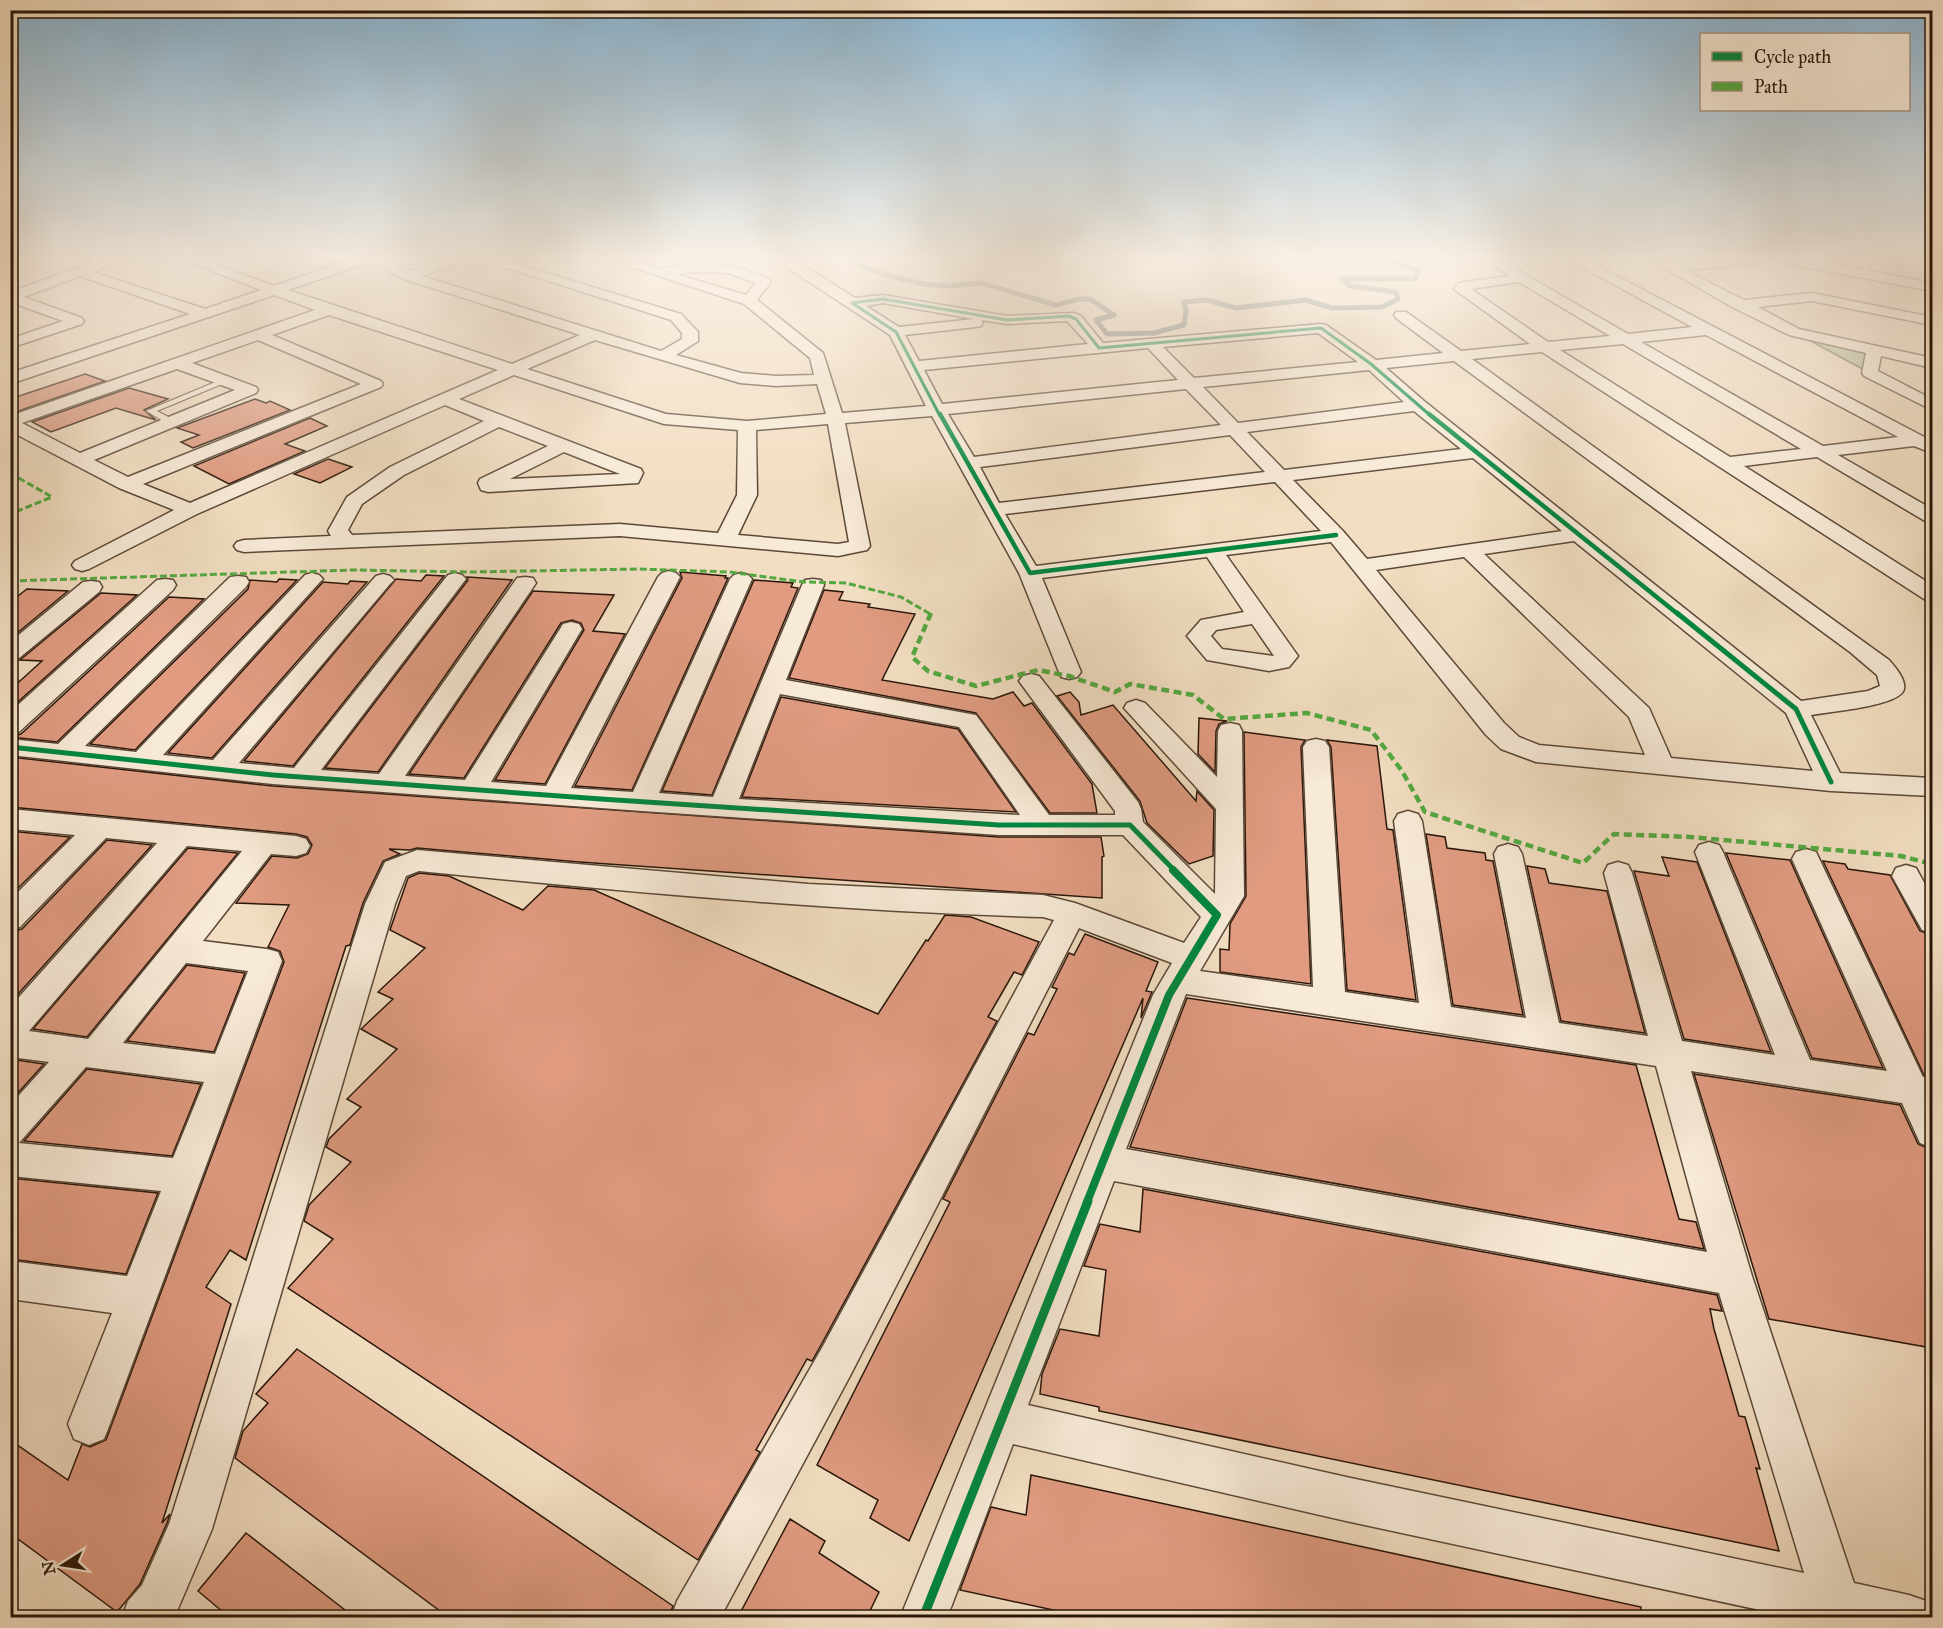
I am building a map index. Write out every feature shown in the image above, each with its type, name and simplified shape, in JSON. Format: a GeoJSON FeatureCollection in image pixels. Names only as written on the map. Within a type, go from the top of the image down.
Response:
{"type":"FeatureCollection","features":[{"type":"Feature","properties":{"kind":"street"},"geometry":{"type":"LineString","coordinates":[[10,344],[33,336]]}},
{"type":"Feature","properties":{"kind":"street"},"geometry":{"type":"LineString","coordinates":[[10,379],[140,336]]}},
{"type":"Feature","properties":{"kind":"street"},"geometry":{"type":"LineString","coordinates":[[10,423],[255,336]]}},
{"type":"Feature","properties":{"kind":"street"},"geometry":{"type":"LineString","coordinates":[[126,484],[375,384],[260,336]]}},
{"type":"Feature","properties":{"kind":"street"},"geometry":{"type":"LineString","coordinates":[[408,336],[664,419],[747,426],[937,410],[1654,336]]}},
{"type":"Feature","properties":{"kind":"street"},"geometry":{"type":"LineString","coordinates":[[82,565],[190,510],[514,371],[589,336]]}},
{"type":"Feature","properties":{"kind":"street"},"geometry":{"type":"LineString","coordinates":[[599,336],[740,378],[776,381],[825,379]]}},
{"type":"Feature","properties":{"kind":"street"},"geometry":{"type":"LineString","coordinates":[[662,356],[690,341],[690,336]]}},
{"type":"Feature","properties":{"kind":"street"},"geometry":{"type":"LineString","coordinates":[[244,546],[620,530],[838,550],[860,546],[836,420],[825,379],[817,356],[792,336]]}},
{"type":"Feature","properties":{"kind":"street"},"geometry":{"type":"LineString","coordinates":[[898,336],[937,410],[1030,573],[1069,672]]}},
{"type":"Feature","properties":{"kind":"street"},"geometry":{"type":"LineString","coordinates":[[1089,336],[1099,348]]}},
{"type":"Feature","properties":{"kind":"street"},"geometry":{"type":"LineString","coordinates":[[914,366],[1233,336]]}},
{"type":"Feature","properties":{"kind":"street"},"geometry":{"type":"LineString","coordinates":[[1334,336],[1797,709],[1831,782]]}},
{"type":"Feature","properties":{"kind":"street"},"geometry":{"type":"LineString","coordinates":[[1429,336],[1858,647],[1886,671],[1893,682],[1892,690],[1872,698],[1797,709]]}},
{"type":"Feature","properties":{"kind":"street"},"geometry":{"type":"LineString","coordinates":[[1528,336],[1932,594]]}},
{"type":"Feature","properties":{"kind":"street"},"geometry":{"type":"LineString","coordinates":[[1621,336],[1932,517]]}},
{"type":"Feature","properties":{"kind":"street"},"geometry":{"type":"LineString","coordinates":[[1721,336],[1924,444]]}},
{"type":"Feature","properties":{"kind":"street"},"geometry":{"type":"LineString","coordinates":[[1810,336],[1932,363]]}},
{"type":"Feature","properties":{"kind":"street"},"geometry":{"type":"LineString","coordinates":[[1153,345],[1336,535],[1495,729],[1510,743],[1536,753],[1831,782],[1932,787]]}},
{"type":"Feature","properties":{"kind":"street"},"geometry":{"type":"LineString","coordinates":[[1874,352],[1870,373],[1932,405]]}},
{"type":"Feature","properties":{"kind":"street"},"geometry":{"type":"LineString","coordinates":[[80,459],[250,390],[223,382],[177,363]]}},
{"type":"Feature","properties":{"kind":"street"},"geometry":{"type":"LineString","coordinates":[[446,400],[634,473],[633,477],[488,486],[487,483],[562,446]]}},
{"type":"Feature","properties":{"kind":"street"},"geometry":{"type":"LineString","coordinates":[[969,463],[1418,405]]}},
{"type":"Feature","properties":{"kind":"street"},"geometry":{"type":"LineString","coordinates":[[347,541],[338,531],[354,501],[397,471],[499,420]]}},
{"type":"Feature","properties":{"kind":"street"},"geometry":{"type":"LineString","coordinates":[[10,423],[126,484],[190,510]]}},
{"type":"Feature","properties":{"kind":"street"},"geometry":{"type":"LineString","coordinates":[[726,538],[747,495],[747,426]]}},
{"type":"Feature","properties":{"kind":"street"},"geometry":{"type":"LineString","coordinates":[[1727,463],[1924,444]]}},
{"type":"Feature","properties":{"kind":"street"},"geometry":{"type":"LineString","coordinates":[[993,510],[1479,452]]}},
{"type":"Feature","properties":{"kind":"street"},"geometry":{"type":"LineString","coordinates":[[1361,566],[1581,534]]}},
{"type":"Feature","properties":{"kind":"street"},"geometry":{"type":"LineString","coordinates":[[1030,573],[1336,535]]}},
{"type":"Feature","properties":{"kind":"street"},"geometry":{"type":"LineString","coordinates":[[1212,550],[1258,616]]}},
{"type":"Feature","properties":{"kind":"street"},"geometry":{"type":"LineString","coordinates":[[1468,550],[1640,714],[1662,765]]}},
{"type":"Feature","properties":{"kind":"street"},"geometry":{"type":"LineString","coordinates":[[554,795],[669,577]]}},
{"type":"Feature","properties":{"kind":"street"},"geometry":{"type":"LineString","coordinates":[[142,761],[312,579]]}},
{"type":"Feature","properties":{"kind":"street"},"geometry":{"type":"LineString","coordinates":[[301,777],[455,579]]}},
{"type":"Feature","properties":{"kind":"street"},"geometry":{"type":"LineString","coordinates":[[642,802],[741,579]]}},
{"type":"Feature","properties":{"kind":"street"},"geometry":{"type":"LineString","coordinates":[[219,769],[383,580]]}},
{"type":"Feature","properties":{"kind":"street"},"geometry":{"type":"LineString","coordinates":[[63,753],[238,582]]}},
{"type":"Feature","properties":{"kind":"street"},"geometry":{"type":"LineString","coordinates":[[386,783],[525,583]]}},
{"type":"Feature","properties":{"kind":"street"},"geometry":{"type":"LineString","coordinates":[[10,726],[165,585]]}},
{"type":"Feature","properties":{"kind":"street"},"geometry":{"type":"LineString","coordinates":[[722,807],[813,585]]}},
{"type":"Feature","properties":{"kind":"street"},"geometry":{"type":"LineString","coordinates":[[10,654],[20,638],[91,586]]}},
{"type":"Feature","properties":{"kind":"street"},"geometry":{"type":"LineString","coordinates":[[473,789],[571,629]]}},
{"type":"Feature","properties":{"kind":"street"},"geometry":{"type":"LineString","coordinates":[[1031,681],[1128,809],[1130,825],[1217,915]]}},
{"type":"Feature","properties":{"kind":"street"},"geometry":{"type":"LineString","coordinates":[[772,685],[967,721],[1042,826]]}},
{"type":"Feature","properties":{"kind":"street"},"geometry":{"type":"LineString","coordinates":[[1136,708],[1230,807]]}},
{"type":"Feature","properties":{"kind":"street"},"geometry":{"type":"LineString","coordinates":[[923,1617],[1169,995],[1229,896],[1230,731]]}},
{"type":"Feature","properties":{"kind":"street"},"geometry":{"type":"LineString","coordinates":[[10,747],[301,777],[642,802],[999,825],[1130,825]]}},
{"type":"Feature","properties":{"kind":"street"},"geometry":{"type":"LineString","coordinates":[[1316,747],[1330,1003]]}},
{"type":"Feature","properties":{"kind":"street"},"geometry":{"type":"LineString","coordinates":[[1408,820],[1437,1019]]}},
{"type":"Feature","properties":{"kind":"street"},"geometry":{"type":"LineString","coordinates":[[12,821],[296,846]]}},
{"type":"Feature","properties":{"kind":"street"},"geometry":{"type":"LineString","coordinates":[[10,919],[100,827]]}},
{"type":"Feature","properties":{"kind":"street"},"geometry":{"type":"LineString","coordinates":[[10,1030],[180,835]]}},
{"type":"Feature","properties":{"kind":"street"},"geometry":{"type":"LineString","coordinates":[[10,1131],[86,1053],[179,950],[264,843]]}},
{"type":"Feature","properties":{"kind":"street"},"geometry":{"type":"LineString","coordinates":[[1710,852],[1799,1074]]}},
{"type":"Feature","properties":{"kind":"street"},"geometry":{"type":"LineString","coordinates":[[1508,854],[1546,1036]]}},
{"type":"Feature","properties":{"kind":"street"},"geometry":{"type":"LineString","coordinates":[[1806,859],[1923,1092],[1932,1131]]}},
{"type":"Feature","properties":{"kind":"street"},"geometry":{"type":"LineString","coordinates":[[145,1617],[158,1600],[190,1529],[380,904],[395,869],[417,860],[658,884],[844,898],[1043,906],[1071,915],[1185,969],[1330,1003],[1923,1092]]}},
{"type":"Feature","properties":{"kind":"street"},"geometry":{"type":"LineString","coordinates":[[1618,873],[1668,1055],[1733,1276],[1839,1610]]}},
{"type":"Feature","properties":{"kind":"street"},"geometry":{"type":"LineString","coordinates":[[1906,876],[1932,922]]}},
{"type":"Feature","properties":{"kind":"street"},"geometry":{"type":"LineString","coordinates":[[694,1617],[837,1360],[1071,915]]}},
{"type":"Feature","properties":{"kind":"street"},"geometry":{"type":"LineString","coordinates":[[89,1425],[267,961],[179,950]]}},
{"type":"Feature","properties":{"kind":"street"},"geometry":{"type":"LineString","coordinates":[[10,1043],[225,1070]]}},
{"type":"Feature","properties":{"kind":"street"},"geometry":{"type":"LineString","coordinates":[[10,1159],[184,1176]]}},
{"type":"Feature","properties":{"kind":"street"},"geometry":{"type":"LineString","coordinates":[[1103,1162],[1733,1276]]}},
{"type":"Feature","properties":{"kind":"street"},"geometry":{"type":"LineString","coordinates":[[10,1280],[138,1297]]}},
{"type":"Feature","properties":{"kind":"street"},"geometry":{"type":"LineString","coordinates":[[1001,1420],[1839,1610],[1909,1617]]}},
{"type":"Feature","properties":{"kind":"lane"},"geometry":{"type":"LineString","coordinates":[[171,422],[150,411],[223,382]]}},
{"type":"Feature","properties":{"kind":"green space"},"geometry":{"type":"Polygon","coordinates":[[[1801,336],[1810,336],[1874,352],[1870,373],[1801,336]]]}},
{"type":"Feature","properties":{"kind":"building"},"geometry":{"type":"Polygon","coordinates":[[[85,374],[105,381],[13,413],[10,411],[10,399],[85,374]]]}},
{"type":"Feature","properties":{"kind":"building"},"geometry":{"type":"Polygon","coordinates":[[[129,388],[168,399],[144,410],[156,420],[116,408],[51,432],[32,422],[129,388]]]}},
{"type":"Feature","properties":{"kind":"building"},"geometry":{"type":"Polygon","coordinates":[[[255,399],[266,403],[270,401],[290,410],[193,448],[181,442],[199,435],[177,428],[255,399]]]}},
{"type":"Feature","properties":{"kind":"building"},"geometry":{"type":"Polygon","coordinates":[[[310,418],[327,426],[285,444],[305,451],[229,484],[194,466],[310,418]]]}},
{"type":"Feature","properties":{"kind":"building"},"geometry":{"type":"Polygon","coordinates":[[[328,459],[352,467],[320,483],[294,474],[328,459]]]}},
{"type":"Feature","properties":{"kind":"building"},"geometry":{"type":"Polygon","coordinates":[[[680,572],[728,578],[632,790],[575,786],[682,578],[680,572]]]}},
{"type":"Feature","properties":{"kind":"building"},"geometry":{"type":"Polygon","coordinates":[[[426,575],[444,576],[293,766],[244,761],[396,579],[421,581],[426,575]]]}},
{"type":"Feature","properties":{"kind":"building"},"geometry":{"type":"Polygon","coordinates":[[[467,577],[512,580],[378,772],[325,768],[468,580],[467,577]]]}},
{"type":"Feature","properties":{"kind":"building"},"geometry":{"type":"Polygon","coordinates":[[[279,579],[297,580],[135,750],[90,744],[248,589],[250,580],[277,582],[279,579]]]}},
{"type":"Feature","properties":{"kind":"building"},"geometry":{"type":"Polygon","coordinates":[[[754,580],[793,583],[791,587],[798,588],[712,795],[662,791],[754,580]]]}},
{"type":"Feature","properties":{"kind":"building"},"geometry":{"type":"Polygon","coordinates":[[[350,581],[367,582],[212,758],[168,753],[323,582],[348,584],[350,581]]]}},
{"type":"Feature","properties":{"kind":"building"},"geometry":{"type":"Polygon","coordinates":[[[27,589],[68,591],[10,639],[10,602],[27,589]]]}},
{"type":"Feature","properties":{"kind":"building"},"geometry":{"type":"Polygon","coordinates":[[[824,590],[843,592],[839,600],[915,614],[882,680],[993,699],[1013,692],[1024,706],[1032,703],[1092,784],[1097,813],[1050,813],[976,713],[789,678],[824,590]]]}},
{"type":"Feature","properties":{"kind":"building"},"geometry":{"type":"Polygon","coordinates":[[[533,591],[614,595],[593,631],[625,634],[545,784],[495,780],[584,630],[581,623],[572,620],[561,623],[464,778],[409,774],[533,591]]]}},
{"type":"Feature","properties":{"kind":"building"},"geometry":{"type":"Polygon","coordinates":[[[101,593],[137,595],[10,709],[10,690],[42,661],[20,660],[101,593]]]}},
{"type":"Feature","properties":{"kind":"building"},"geometry":{"type":"Polygon","coordinates":[[[169,597],[204,599],[57,742],[10,737],[21,734],[169,597]]]}},
{"type":"Feature","properties":{"kind":"building"},"geometry":{"type":"Polygon","coordinates":[[[1070,692],[1079,702],[1081,715],[1113,705],[1196,801],[1197,791],[1214,810],[1213,856],[1189,864],[1147,823],[1140,801],[1057,696],[1070,692]]]}},
{"type":"Feature","properties":{"kind":"building"},"geometry":{"type":"Polygon","coordinates":[[[781,697],[958,729],[1016,812],[742,797],[781,697]]]}},
{"type":"Feature","properties":{"kind":"building"},"geometry":{"type":"Polygon","coordinates":[[[1199,718],[1227,721],[1219,724],[1216,731],[1215,772],[1198,754],[1199,718]]]}},
{"type":"Feature","properties":{"kind":"building"},"geometry":{"type":"Polygon","coordinates":[[[1244,732],[1305,740],[1301,747],[1311,984],[1220,972],[1220,949],[1229,950],[1230,924],[1246,896],[1244,732]]]}},
{"type":"Feature","properties":{"kind":"building"},"geometry":{"type":"Polygon","coordinates":[[[1327,740],[1377,746],[1387,829],[1393,830],[1416,1000],[1347,990],[1331,747],[1327,740]]]}},
{"type":"Feature","properties":{"kind":"building"},"geometry":{"type":"Polygon","coordinates":[[[10,757],[273,786],[999,837],[1101,837],[1104,856],[1102,857],[1102,898],[579,862],[417,848],[389,849],[400,854],[383,861],[363,903],[350,945],[346,946],[246,1260],[230,1250],[206,1287],[231,1304],[162,1523],[170,1514],[167,1523],[140,1584],[117,1612],[10,1533],[10,1440],[68,1480],[82,1444],[90,1447],[106,1440],[284,962],[280,951],[268,947],[289,905],[236,903],[272,856],[297,858],[308,854],[312,845],[307,837],[296,834],[10,807],[10,757]]]}},
{"type":"Feature","properties":{"kind":"building"},"geometry":{"type":"Polygon","coordinates":[[[10,831],[70,837],[10,896],[10,831]]]}},
{"type":"Feature","properties":{"kind":"building"},"geometry":{"type":"Polygon","coordinates":[[[1426,834],[1445,837],[1447,848],[1485,853],[1486,860],[1493,861],[1523,1015],[1453,1005],[1426,834]]]}},
{"type":"Feature","properties":{"kind":"building"},"geometry":{"type":"Polygon","coordinates":[[[107,840],[152,845],[10,1003],[10,932],[22,929],[107,840]]]}},
{"type":"Feature","properties":{"kind":"building"},"geometry":{"type":"Polygon","coordinates":[[[188,848],[238,853],[87,1037],[33,1029],[188,848]]]}},
{"type":"Feature","properties":{"kind":"building"},"geometry":{"type":"Polygon","coordinates":[[[1726,853],[1790,860],[1883,1068],[1812,1058],[1726,853]]]}},
{"type":"Feature","properties":{"kind":"building"},"geometry":{"type":"Polygon","coordinates":[[[1662,857],[1697,862],[1771,1052],[1684,1039],[1634,871],[1669,876],[1662,857]]]}},
{"type":"Feature","properties":{"kind":"building"},"geometry":{"type":"Polygon","coordinates":[[[1823,861],[1845,864],[1848,869],[1890,875],[1920,931],[1932,935],[1932,1076],[1924,1075],[1823,861]]]}},
{"type":"Feature","properties":{"kind":"building"},"geometry":{"type":"Polygon","coordinates":[[[1527,866],[1545,869],[1549,883],[1607,891],[1645,1033],[1561,1021],[1527,866]]]}},
{"type":"Feature","properties":{"kind":"building"},"geometry":{"type":"Polygon","coordinates":[[[419,873],[449,876],[523,910],[548,886],[594,890],[878,1014],[945,915],[971,917],[1039,942],[1022,975],[1014,972],[988,1017],[997,1021],[821,1345],[812,1361],[807,1359],[756,1450],[760,1452],[698,1560],[288,1288],[333,1239],[304,1221],[309,1205],[351,1162],[326,1147],[329,1139],[361,1107],[347,1099],[397,1049],[361,1029],[393,999],[378,992],[425,948],[390,930],[408,878],[419,873]]]}},
{"type":"Feature","properties":{"kind":"building"},"geometry":{"type":"Polygon","coordinates":[[[1085,934],[1158,962],[1146,991],[1152,992],[1141,1018],[1143,998],[909,1541],[870,1518],[878,1500],[817,1465],[950,1202],[943,1199],[1028,1033],[1034,1035],[1057,989],[1052,987],[1069,953],[1074,955],[1085,934]]]}},
{"type":"Feature","properties":{"kind":"building"},"geometry":{"type":"Polygon","coordinates":[[[187,965],[245,973],[214,1052],[127,1041],[187,965]]]}},
{"type":"Feature","properties":{"kind":"building"},"geometry":{"type":"Polygon","coordinates":[[[1187,998],[1636,1065],[1679,1219],[1696,1222],[1704,1249],[1130,1147],[1187,998]]]}},
{"type":"Feature","properties":{"kind":"building"},"geometry":{"type":"Polygon","coordinates":[[[10,1059],[44,1064],[17,1094],[10,1093],[10,1059]]]}},
{"type":"Feature","properties":{"kind":"building"},"geometry":{"type":"Polygon","coordinates":[[[87,1069],[201,1084],[172,1156],[24,1141],[87,1069]]]}},
{"type":"Feature","properties":{"kind":"building"},"geometry":{"type":"Polygon","coordinates":[[[1694,1074],[1900,1105],[1918,1144],[1932,1150],[1932,1348],[1769,1319],[1694,1074]]]}},
{"type":"Feature","properties":{"kind":"building"},"geometry":{"type":"Polygon","coordinates":[[[10,1178],[158,1193],[126,1274],[10,1259],[10,1178]]]}},
{"type":"Feature","properties":{"kind":"building"},"geometry":{"type":"Polygon","coordinates":[[[1143,1189],[1717,1295],[1722,1311],[1710,1309],[1714,1329],[1739,1416],[1745,1417],[1760,1469],[1756,1468],[1779,1551],[1099,1411],[1099,1407],[1040,1394],[1042,1374],[1060,1329],[1099,1336],[1106,1270],[1084,1266],[1100,1224],[1140,1232],[1143,1189]]]}},
{"type":"Feature","properties":{"kind":"building"},"geometry":{"type":"Polygon","coordinates":[[[297,1349],[673,1606],[669,1617],[448,1617],[235,1458],[243,1431],[268,1403],[256,1394],[297,1349]]]}},
{"type":"Feature","properties":{"kind":"building"},"geometry":{"type":"Polygon","coordinates":[[[1031,1475],[1641,1607],[1640,1617],[1086,1617],[960,1590],[991,1507],[1026,1515],[1031,1475]]]}},
{"type":"Feature","properties":{"kind":"building"},"geometry":{"type":"Polygon","coordinates":[[[790,1519],[825,1541],[819,1553],[879,1592],[867,1617],[738,1617],[790,1519]]]}},
{"type":"Feature","properties":{"kind":"building"},"geometry":{"type":"Polygon","coordinates":[[[246,1533],[354,1617],[229,1617],[198,1591],[246,1533]]]}},
{"type":"Feature","properties":{"kind":"marked path"},"geometry":{"type":"LineString","coordinates":[[10,473],[52,497],[10,514]]}},
{"type":"Feature","properties":{"kind":"marked path"},"geometry":{"type":"LineString","coordinates":[[10,581],[353,570],[470,572],[638,569],[729,572],[804,582],[846,583],[901,597],[932,614],[912,657],[928,671],[976,686],[1038,670],[1069,676],[1115,692],[1130,684],[1193,695],[1224,719],[1307,713],[1371,730],[1402,771],[1425,812],[1583,863],[1614,834],[1690,837],[1901,856],[1932,864]]}},
{"type":"Feature","properties":{"kind":"cycle path"},"geometry":{"type":"LineString","coordinates":[[898,336],[937,410],[1030,573],[1336,535]]}},
{"type":"Feature","properties":{"kind":"cycle path"},"geometry":{"type":"LineString","coordinates":[[1089,336],[1099,348],[1232,336]]}},
{"type":"Feature","properties":{"kind":"cycle path"},"geometry":{"type":"LineString","coordinates":[[1332,336],[1371,364],[1418,405],[1796,709],[1831,782]]}},
{"type":"Feature","properties":{"kind":"cycle path"},"geometry":{"type":"LineString","coordinates":[[10,747],[273,775],[601,799],[999,825],[1130,825],[1217,915],[1169,995],[923,1618]]}}]}
